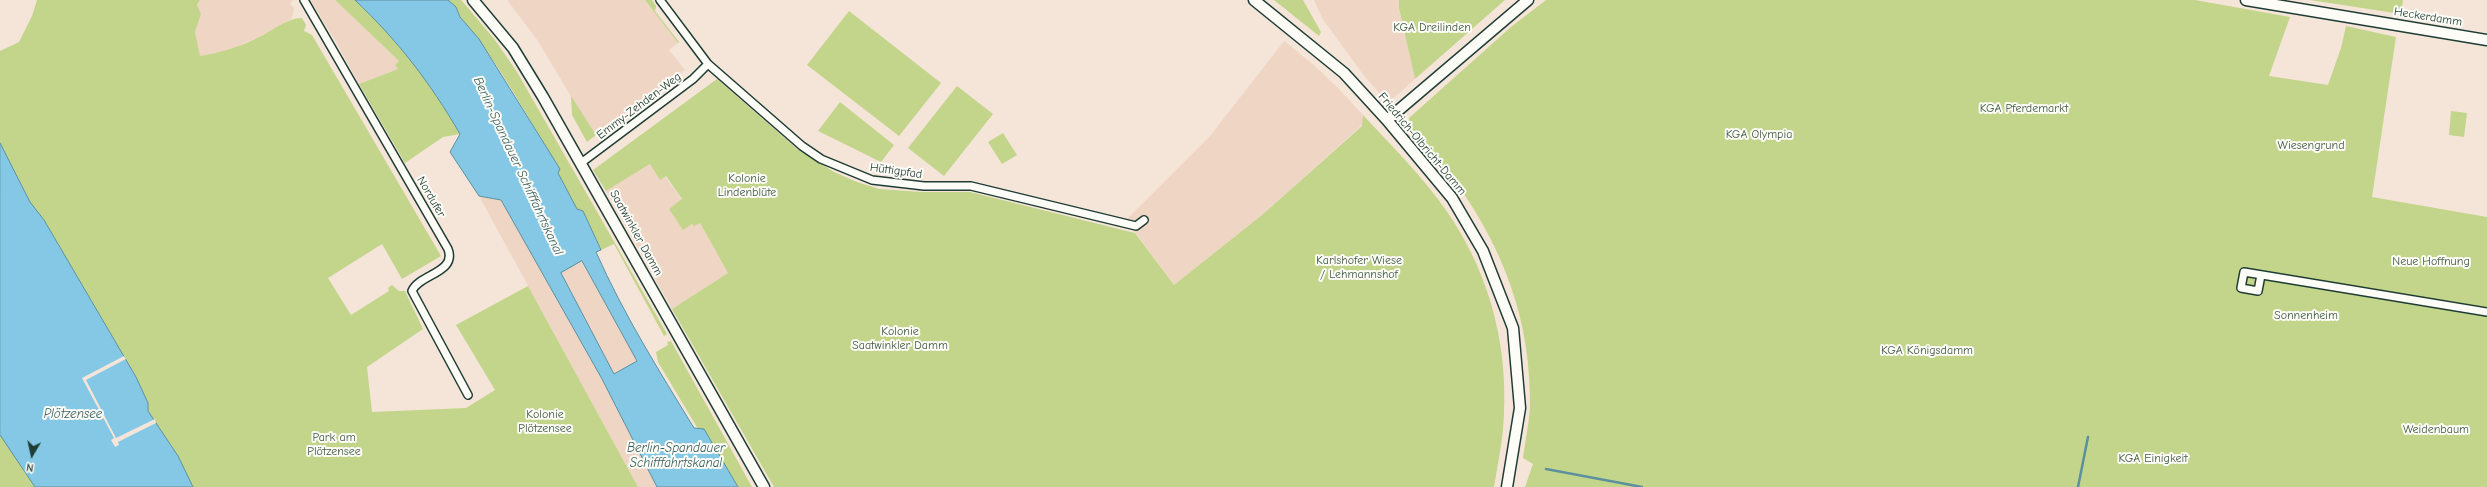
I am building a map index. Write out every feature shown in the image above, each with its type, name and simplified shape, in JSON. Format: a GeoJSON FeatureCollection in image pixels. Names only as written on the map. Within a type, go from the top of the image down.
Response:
{"type":"FeatureCollection","features":[{"type":"Feature","properties":{"kind":"street","name":"Nordufer"},"geometry":{"type":"LineString","coordinates":[[304,0],[448,249],[450,254],[447,264],[418,284],[412,290],[468,395]]}},
{"type":"Feature","properties":{"kind":"street","name":"Saatwinkler Damm"},"geometry":{"type":"LineString","coordinates":[[473,0],[513,48],[581,163],[764,487]]}},
{"type":"Feature","properties":{"kind":"street","name":"Hüttigpfad"},"geometry":{"type":"LineString","coordinates":[[660,0],[708,64],[802,146],[820,159],[858,175],[901,185],[971,186],[1136,226],[1144,220]]}},
{"type":"Feature","properties":{"kind":"street","name":"Friedrich-Olbricht-Damm"},"geometry":{"type":"LineString","coordinates":[[1254,0],[1344,73],[1387,120],[1440,182],[1461,213],[1483,251],[1513,328],[1520,408],[1507,487]]}},
{"type":"Feature","properties":{"kind":"street"},"geometry":{"type":"LineString","coordinates":[[1387,120],[1528,0]]}},
{"type":"Feature","properties":{"kind":"street","name":"Heckerdamm"},"geometry":{"type":"LineString","coordinates":[[2246,0],[2487,40]]}},
{"type":"Feature","properties":{"kind":"street","name":"Emmy-Zehden-Weg"},"geometry":{"type":"LineString","coordinates":[[581,163],[694,80],[708,64]]}},
{"type":"Feature","properties":{"kind":"street"},"geometry":{"type":"LineString","coordinates":[[2261,275],[2487,312]]}},
{"type":"Feature","properties":{"kind":"shaded area"},"geometry":{"type":"Polygon","coordinates":[[[200,0],[293,0],[290,4],[294,8],[292,18],[274,30],[227,51],[200,57],[195,32],[201,14],[197,6],[200,0]]]}},
{"type":"Feature","properties":{"kind":"shaded area"},"geometry":{"type":"Polygon","coordinates":[[[310,0],[335,0],[399,61],[398,69],[359,84],[335,40],[310,0]]]}},
{"type":"Feature","properties":{"kind":"shaded area"},"geometry":{"type":"Polygon","coordinates":[[[507,0],[645,0],[678,43],[669,50],[685,70],[596,135],[582,115],[538,41],[507,0]]]}},
{"type":"Feature","properties":{"kind":"shaded area"},"geometry":{"type":"Polygon","coordinates":[[[1314,0],[1399,0],[1399,8],[1415,79],[1395,97],[1389,99],[1383,97],[1365,77],[1322,18],[1314,0]]]}},
{"type":"Feature","properties":{"kind":"shaded area"},"geometry":{"type":"Polygon","coordinates":[[[1284,41],[1315,66],[1340,90],[1363,115],[1363,124],[1262,215],[1174,285],[1126,220],[1210,136],[1284,41]]]}},
{"type":"Feature","properties":{"kind":"shaded area"},"geometry":{"type":"Polygon","coordinates":[[[650,164],[660,179],[665,176],[682,200],[669,209],[683,229],[692,224],[700,223],[728,273],[672,309],[606,191],[650,164]]]}},
{"type":"Feature","properties":{"kind":"shaded area"},"geometry":{"type":"Polygon","coordinates":[[[479,196],[501,200],[602,378],[657,487],[638,487],[479,196]]]}},
{"type":"Feature","properties":{"kind":"shaded area"},"geometry":{"type":"Polygon","coordinates":[[[582,261],[637,361],[614,374],[561,272],[582,261]]]}},
{"type":"Feature","properties":{"kind":"green space"},"geometry":{"type":"Polygon","coordinates":[[[37,0],[200,0],[197,5],[201,14],[195,32],[200,56],[236,47],[263,35],[290,20],[302,18],[306,25],[304,31],[312,35],[441,256],[402,279],[382,244],[328,278],[351,315],[389,291],[388,288],[392,285],[399,291],[405,291],[423,329],[367,367],[372,412],[466,408],[495,390],[456,325],[528,286],[638,487],[193,487],[178,456],[148,411],[148,403],[136,377],[44,220],[30,202],[0,143],[0,51],[19,42],[32,16],[37,0]]]}},
{"type":"Feature","properties":{"kind":"green space"},"geometry":{"type":"Polygon","coordinates":[[[335,0],[355,0],[386,31],[425,79],[460,134],[443,137],[405,163],[359,84],[398,69],[395,65],[399,61],[335,0]]]}},
{"type":"Feature","properties":{"kind":"green space"},"geometry":{"type":"Polygon","coordinates":[[[448,0],[461,0],[463,2],[495,40],[517,72],[667,334],[664,336],[614,244],[601,250],[583,211],[577,210],[558,173],[560,169],[514,92],[502,73],[448,0]]]}},
{"type":"Feature","properties":{"kind":"green space"},"geometry":{"type":"Polygon","coordinates":[[[645,0],[652,0],[656,6],[655,11],[679,42],[678,43],[645,0]]]}},
{"type":"Feature","properties":{"kind":"green space"},"geometry":{"type":"Polygon","coordinates":[[[1274,0],[1303,0],[1321,32],[1319,36],[1274,0]]]}},
{"type":"Feature","properties":{"kind":"green space","name":"KGA Dreilinden"},"geometry":{"type":"Polygon","coordinates":[[[1399,0],[1505,0],[1415,79],[1399,8],[1399,0]]]}},
{"type":"Feature","properties":{"kind":"green space"},"geometry":{"type":"Polygon","coordinates":[[[1546,0],[2195,0],[2290,17],[2269,76],[2328,85],[2341,48],[2346,26],[2396,37],[2372,197],[2487,217],[2487,487],[1525,487],[1533,464],[1523,458],[1530,407],[1529,376],[1526,346],[1512,289],[1489,236],[1474,210],[1452,177],[1410,129],[1409,118],[1511,27],[1546,0]]]}},
{"type":"Feature","properties":{"kind":"green space"},"geometry":{"type":"Polygon","coordinates":[[[2310,0],[2403,0],[2401,14],[2310,0]]]}},
{"type":"Feature","properties":{"kind":"green space"},"geometry":{"type":"Polygon","coordinates":[[[849,11],[941,83],[899,136],[807,65],[849,11]]]}},
{"type":"Feature","properties":{"kind":"green space"},"geometry":{"type":"Polygon","coordinates":[[[717,79],[797,149],[834,172],[857,182],[879,189],[922,192],[970,192],[1135,233],[1174,285],[1262,215],[1362,126],[1363,115],[1396,150],[1439,200],[1463,238],[1476,263],[1487,290],[1495,317],[1504,372],[1503,430],[1494,487],[774,487],[672,309],[728,273],[700,223],[694,226],[692,224],[683,230],[669,209],[682,199],[666,176],[660,180],[650,164],[606,191],[593,170],[717,79]]]}},
{"type":"Feature","properties":{"kind":"green space"},"geometry":{"type":"Polygon","coordinates":[[[957,86],[993,114],[944,176],[908,148],[957,86]]]}},
{"type":"Feature","properties":{"kind":"green space"},"geometry":{"type":"Polygon","coordinates":[[[571,96],[596,135],[587,142],[572,115],[571,96]]]}},
{"type":"Feature","properties":{"kind":"green space"},"geometry":{"type":"Polygon","coordinates":[[[840,102],[894,145],[881,162],[818,131],[840,102]]]}},
{"type":"Feature","properties":{"kind":"green space"},"geometry":{"type":"Polygon","coordinates":[[[2451,111],[2467,113],[2464,137],[2449,135],[2451,111]]]}},
{"type":"Feature","properties":{"kind":"green space"},"geometry":{"type":"Polygon","coordinates":[[[1003,133],[1017,155],[1002,164],[988,142],[1003,133]]]}},
{"type":"Feature","properties":{"kind":"green space"},"geometry":{"type":"Polygon","coordinates":[[[675,340],[758,487],[674,341],[675,340]]]}},
{"type":"Feature","properties":{"kind":"green space"},"geometry":{"type":"Polygon","coordinates":[[[671,341],[752,487],[738,487],[704,430],[698,429],[658,362],[656,352],[668,345],[667,342],[671,341]]]}},
{"type":"Feature","properties":{"kind":"green space"},"geometry":{"type":"Polygon","coordinates":[[[0,435],[35,487],[0,487],[0,435]]]}},
{"type":"Feature","properties":{"kind":"water","name":"Berlin-Spandauer Schifffahrtskanal"},"geometry":{"type":"Polygon","coordinates":[[[355,0],[448,0],[456,7],[460,17],[479,39],[560,169],[558,173],[577,209],[583,211],[601,250],[596,252],[618,298],[655,363],[694,428],[704,429],[738,487],[657,487],[602,379],[501,200],[479,196],[450,152],[460,134],[425,79],[386,31],[355,0]],[[582,261],[561,273],[614,374],[637,361],[582,261]]]}},
{"type":"Feature","properties":{"kind":"water","name":"Plötzensee"},"geometry":{"type":"Polygon","coordinates":[[[0,143],[30,202],[44,220],[136,377],[148,403],[148,411],[178,456],[193,487],[35,487],[0,435],[0,143]]]}},
{"type":"Feature","properties":{"kind":"pier"},"geometry":{"type":"Polygon","coordinates":[[[124,356],[126,359],[86,380],[116,438],[155,419],[156,423],[118,442],[119,445],[115,447],[111,440],[114,438],[82,378],[124,356]]]}},
{"type":"Feature","properties":{"kind":"waterway"},"geometry":{"type":"LineString","coordinates":[[2078,487],[2088,437]]}},
{"type":"Feature","properties":{"kind":"waterway"},"geometry":{"type":"LineString","coordinates":[[1546,469],[1642,487]]}},
{"type":"Feature","properties":{"kind":"park label","name":"KGA Pferdemarkt"},"geometry":{"type":"Point","coordinates":[2024,109]}},
{"type":"Feature","properties":{"kind":"park label","name":"KGA Olympia"},"geometry":{"type":"Point","coordinates":[1759,135]}},
{"type":"Feature","properties":{"kind":"park label","name":"Wiesengrund"},"geometry":{"type":"Point","coordinates":[2311,146]}},
{"type":"Feature","properties":{"kind":"park label","name":"Kolonie Lindenblüte"},"geometry":{"type":"Point","coordinates":[747,186]}},
{"type":"Feature","properties":{"kind":"park label","name":"Neue Hoffnung"},"geometry":{"type":"Point","coordinates":[2431,262]}},
{"type":"Feature","properties":{"kind":"park label","name":"Karlshofer Wiese / Lehmannshof"},"geometry":{"type":"Point","coordinates":[1359,268]}},
{"type":"Feature","properties":{"kind":"park label","name":"Sonnenheim"},"geometry":{"type":"Point","coordinates":[2306,316]}},
{"type":"Feature","properties":{"kind":"park label","name":"Kolonie Saatwinkler Damm"},"geometry":{"type":"Point","coordinates":[900,339]}},
{"type":"Feature","properties":{"kind":"park label","name":"KGA Königsdamm"},"geometry":{"type":"Point","coordinates":[1927,351]}},
{"type":"Feature","properties":{"kind":"park label","name":"Kolonie Plötzensee"},"geometry":{"type":"Point","coordinates":[545,422]}},
{"type":"Feature","properties":{"kind":"park label","name":"Weidenbaum"},"geometry":{"type":"Point","coordinates":[2436,430]}},
{"type":"Feature","properties":{"kind":"park label","name":"Park am Plötzensee"},"geometry":{"type":"Point","coordinates":[334,445]}},
{"type":"Feature","properties":{"kind":"park label","name":"KGA Einigkeit"},"geometry":{"type":"Point","coordinates":[2153,459]}}]}
